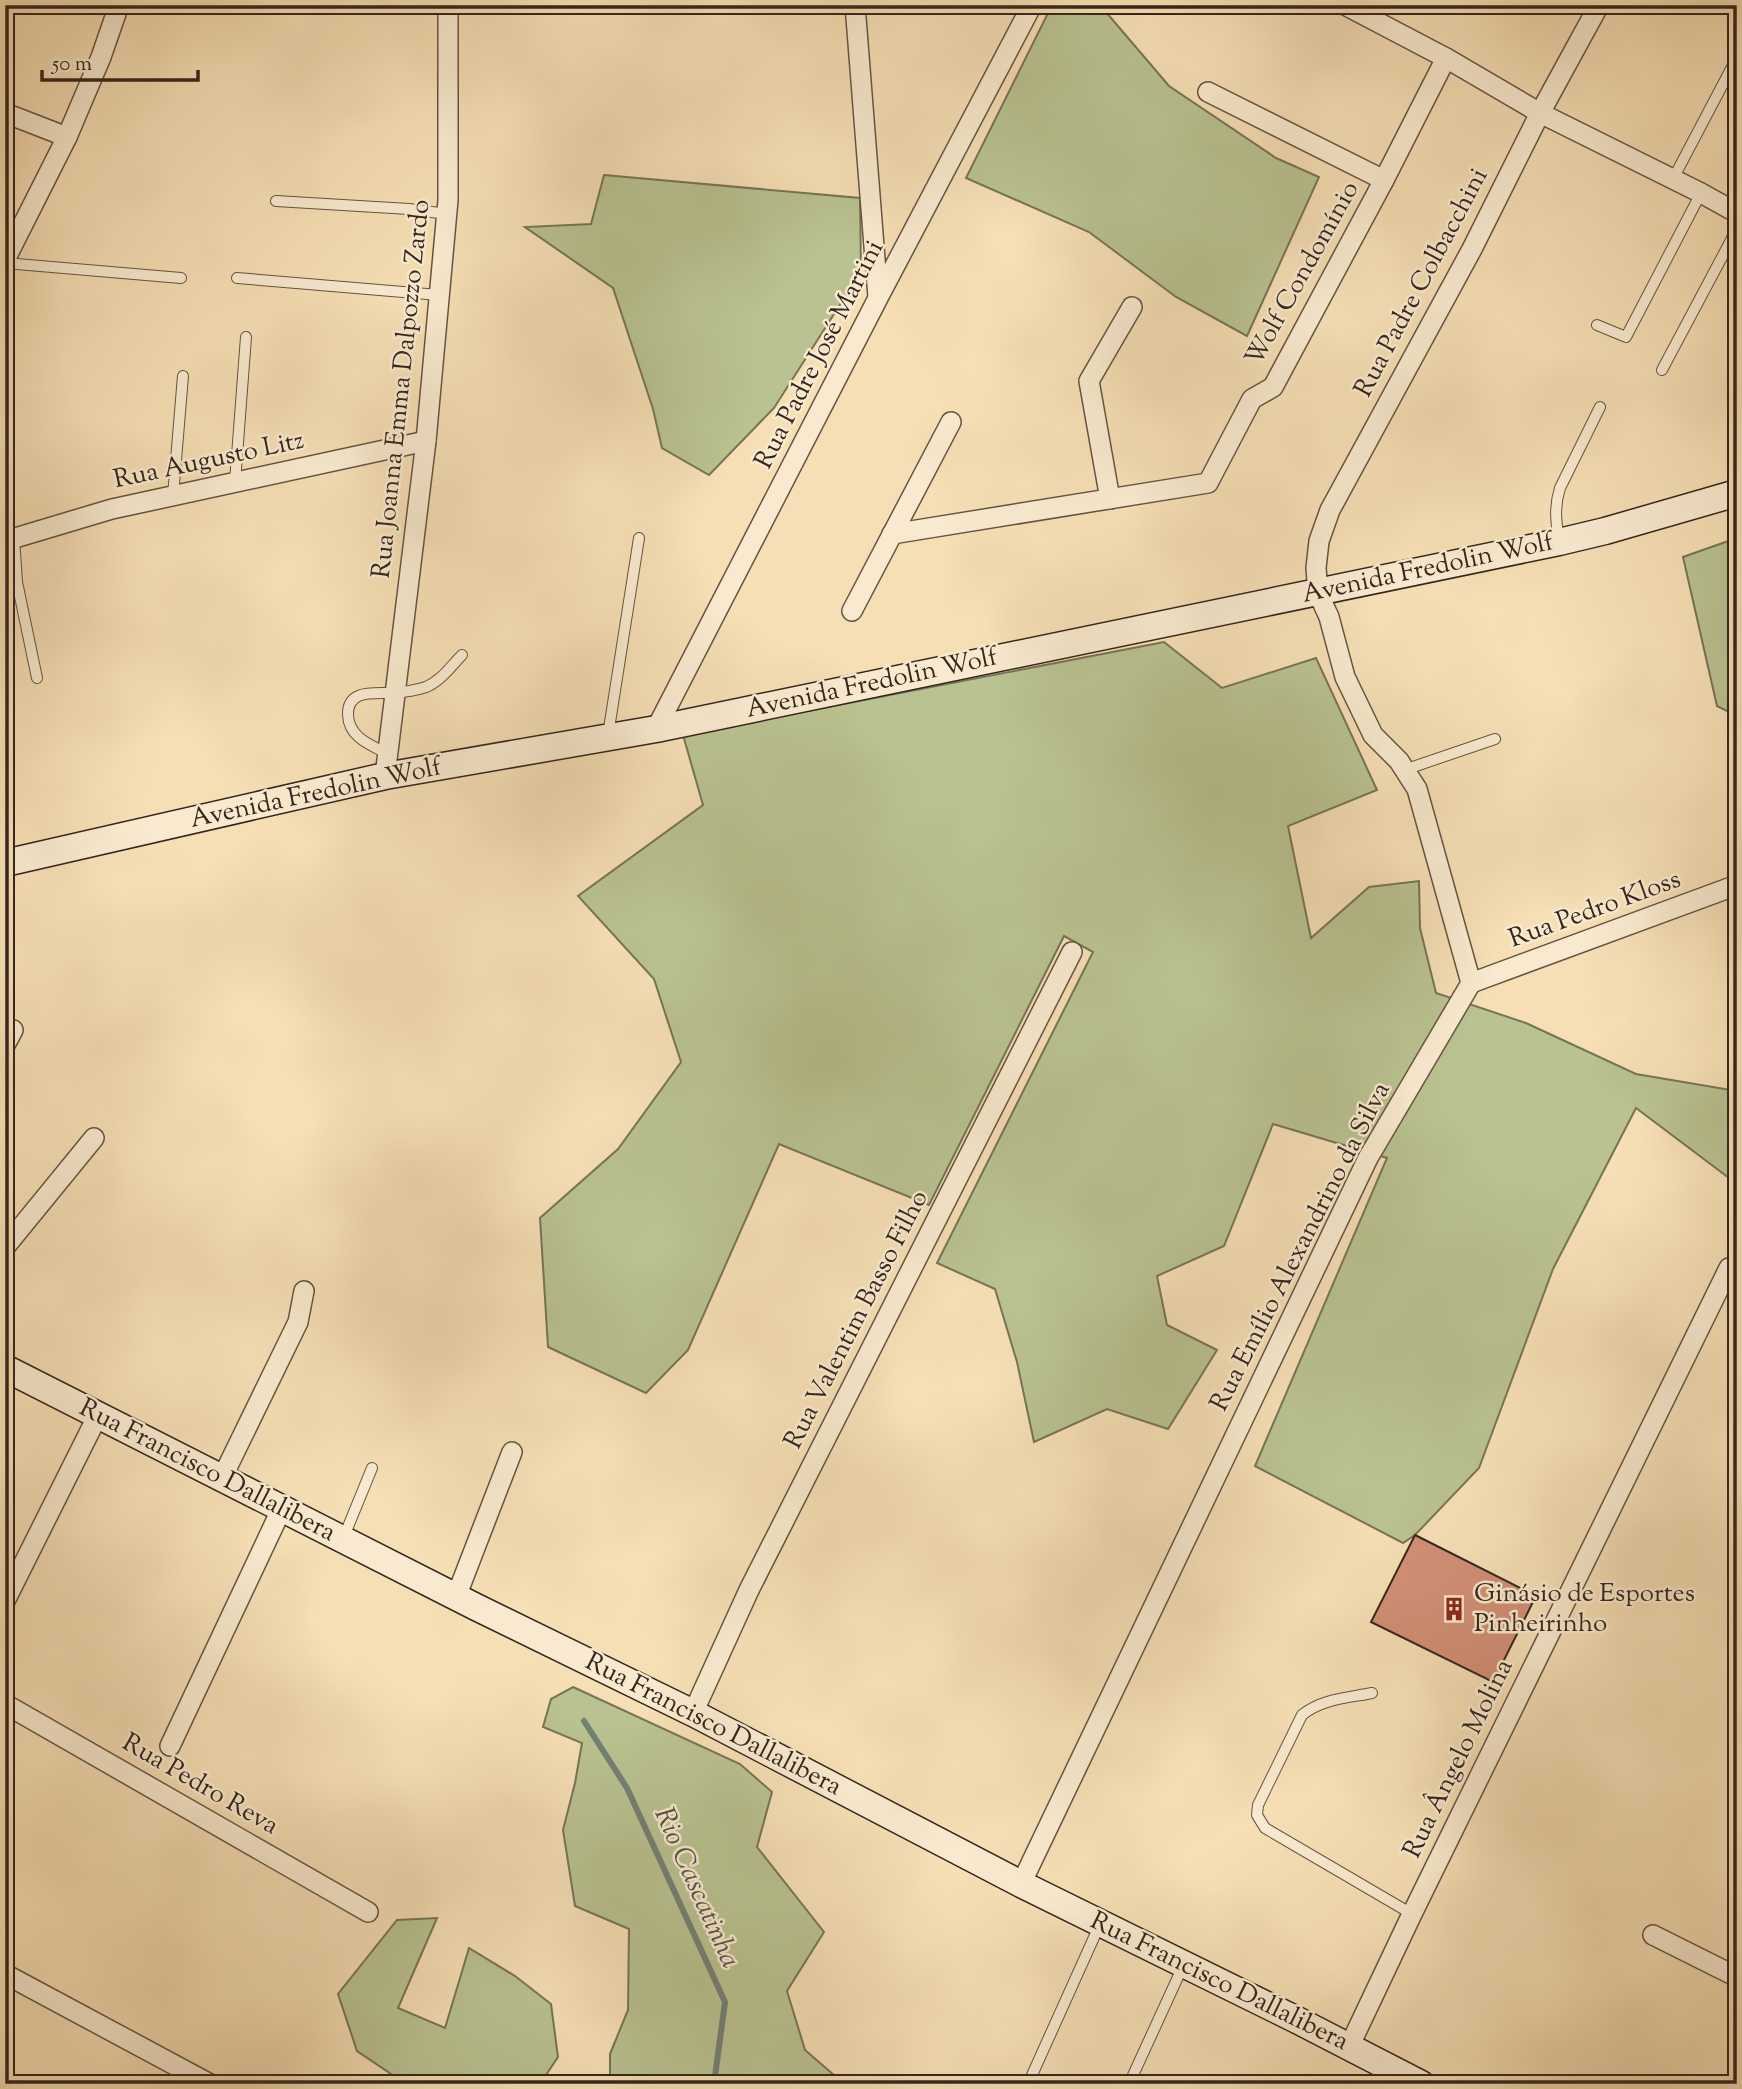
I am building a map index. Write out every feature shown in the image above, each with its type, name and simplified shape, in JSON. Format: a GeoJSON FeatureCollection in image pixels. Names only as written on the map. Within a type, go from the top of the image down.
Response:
{"type":"FeatureCollection","features":[{"type":"Feature","properties":{"kind":"main road","name":"Avenida Fredolin Wolf"},"geometry":{"type":"LineString","coordinates":[[5,863],[387,765],[607,738],[656,729],[1559,542],[1737,493]]}},
{"type":"Feature","properties":{"kind":"main road","name":"Rua Francisco Dallalibera"},"geometry":{"type":"LineString","coordinates":[[5,1368],[456,1597],[693,1713],[1020,1884],[1420,2084]]}},
{"type":"Feature","properties":{"kind":"street"},"geometry":{"type":"LineString","coordinates":[[5,261],[67,137],[101,57],[119,5]]}},
{"type":"Feature","properties":{"kind":"street","name":"Rua Joanna Emma Dalpozzo Zardo"},"geometry":{"type":"LineString","coordinates":[[387,765],[426,440],[447,214],[448,5]]}},
{"type":"Feature","properties":{"kind":"street"},"geometry":{"type":"LineString","coordinates":[[855,5],[878,298]]}},
{"type":"Feature","properties":{"kind":"street","name":"Rua Padre José Martini"},"geometry":{"type":"LineString","coordinates":[[656,729],[1032,5]]}},
{"type":"Feature","properties":{"kind":"street"},"geometry":{"type":"LineString","coordinates":[[1345,5],[1446,58],[1540,113],[1737,213]]}},
{"type":"Feature","properties":{"kind":"street","name":"Rua Padre Colbacchini"},"geometry":{"type":"LineString","coordinates":[[1318,593],[1316,568],[1319,541],[1330,510],[1472,249],[1540,113],[1600,5]]}},
{"type":"Feature","properties":{"kind":"street","name":"Wolf Condomínio"},"geometry":{"type":"LineString","coordinates":[[892,534],[1208,483],[1252,398],[1273,387],[1446,58]]}},
{"type":"Feature","properties":{"kind":"street","name":"Wolf Condomínio"},"geometry":{"type":"LineString","coordinates":[[1208,92],[1384,180]]}},
{"type":"Feature","properties":{"kind":"street"},"geometry":{"type":"LineString","coordinates":[[5,114],[67,137]]}},
{"type":"Feature","properties":{"kind":"street"},"geometry":{"type":"LineString","coordinates":[[1110,499],[1089,380],[1132,307]]}},
{"type":"Feature","properties":{"kind":"street"},"geometry":{"type":"LineString","coordinates":[[852,611],[951,422]]}},
{"type":"Feature","properties":{"kind":"street","name":"Rua Augusto Litz"},"geometry":{"type":"LineString","coordinates":[[10,540],[111,509],[426,440]]}},
{"type":"Feature","properties":{"kind":"street"},"geometry":{"type":"LineString","coordinates":[[1318,593],[1329,617],[1345,677],[1373,734],[1399,761],[1418,789],[1471,983]]}},
{"type":"Feature","properties":{"kind":"street","name":"Rua Pedro Kloss"},"geometry":{"type":"LineString","coordinates":[[1471,983],[1737,885]]}},
{"type":"Feature","properties":{"kind":"street","name":"Rua Valentim Basso Filho"},"geometry":{"type":"LineString","coordinates":[[693,1713],[749,1590],[1072,952]]}},
{"type":"Feature","properties":{"kind":"street","name":"Rua Emílio Alexandrino da Silva"},"geometry":{"type":"LineString","coordinates":[[1020,1884],[1368,1158],[1471,983]]}},
{"type":"Feature","properties":{"kind":"street"},"geometry":{"type":"LineString","coordinates":[[5,1247],[94,1138]]}},
{"type":"Feature","properties":{"kind":"street","name":"Rua Ângelo Molina"},"geometry":{"type":"LineString","coordinates":[[1349,2047],[1728,1268]]}},
{"type":"Feature","properties":{"kind":"street"},"geometry":{"type":"LineString","coordinates":[[222,1478],[298,1322],[304,1290]]}},
{"type":"Feature","properties":{"kind":"street"},"geometry":{"type":"LineString","coordinates":[[5,1601],[98,1415]]}},
{"type":"Feature","properties":{"kind":"street"},"geometry":{"type":"LineString","coordinates":[[456,1597],[512,1452]]}},
{"type":"Feature","properties":{"kind":"street"},"geometry":{"type":"LineString","coordinates":[[170,1746],[282,1508]]}},
{"type":"Feature","properties":{"kind":"street","name":"Rua Pedro Reva"},"geometry":{"type":"LineString","coordinates":[[5,1704],[368,1912]]}},
{"type":"Feature","properties":{"kind":"street"},"geometry":{"type":"LineString","coordinates":[[1653,1935],[1737,1977]]}},
{"type":"Feature","properties":{"kind":"street"},"geometry":{"type":"LineString","coordinates":[[5,1974],[210,2084]]}},
{"type":"Feature","properties":{"kind":"lane"},"geometry":{"type":"LineString","coordinates":[[1673,179],[1733,65]]}},
{"type":"Feature","properties":{"kind":"lane"},"geometry":{"type":"LineString","coordinates":[[1597,325],[1626,337],[1701,193]]}},
{"type":"Feature","properties":{"kind":"lane"},"geometry":{"type":"LineString","coordinates":[[276,201],[409,209],[447,214]]}},
{"type":"Feature","properties":{"kind":"lane"},"geometry":{"type":"LineString","coordinates":[[1662,370],[1737,227]]}},
{"type":"Feature","properties":{"kind":"lane"},"geometry":{"type":"LineString","coordinates":[[5,261],[181,278]]}},
{"type":"Feature","properties":{"kind":"lane"},"geometry":{"type":"LineString","coordinates":[[237,278],[439,296]]}},
{"type":"Feature","properties":{"kind":"lane"},"geometry":{"type":"LineString","coordinates":[[235,482],[246,337]]}},
{"type":"Feature","properties":{"kind":"lane"},"geometry":{"type":"LineString","coordinates":[[173,496],[183,376]]}},
{"type":"Feature","properties":{"kind":"lane"},"geometry":{"type":"LineString","coordinates":[[1559,542],[1555,517],[1556,501],[1600,407]]}},
{"type":"Feature","properties":{"kind":"lane"},"geometry":{"type":"LineString","coordinates":[[607,738],[639,538]]}},
{"type":"Feature","properties":{"kind":"lane"},"geometry":{"type":"LineString","coordinates":[[10,540],[37,678]]}},
{"type":"Feature","properties":{"kind":"lane"},"geometry":{"type":"LineString","coordinates":[[387,765],[349,727],[347,712],[354,699],[366,692],[396,693],[424,688],[438,681],[462,654]]}},
{"type":"Feature","properties":{"kind":"lane"},"geometry":{"type":"LineString","coordinates":[[1404,769],[1495,739]]}},
{"type":"Feature","properties":{"kind":"lane"},"geometry":{"type":"LineString","coordinates":[[343,1540],[372,1468]]}},
{"type":"Feature","properties":{"kind":"lane"},"geometry":{"type":"LineString","coordinates":[[1371,1693],[1328,1702],[1303,1715],[1258,1805],[1257,1815],[1265,1828],[1412,1914]]}},
{"type":"Feature","properties":{"kind":"lane"},"geometry":{"type":"LineString","coordinates":[[1028,2084],[1101,1923]]}},
{"type":"Feature","properties":{"kind":"lane"},"geometry":{"type":"LineString","coordinates":[[1129,2084],[1184,1966]]}},
{"type":"Feature","properties":{"kind":"green space"},"geometry":{"type":"Polygon","coordinates":[[[1052,5],[1100,5],[1169,86],[1276,158],[1319,177],[1247,336],[1176,297],[1089,232],[966,178],[1052,5]]]}},
{"type":"Feature","properties":{"kind":"green space"},"geometry":{"type":"Polygon","coordinates":[[[604,175],[860,198],[861,272],[774,408],[709,475],[662,448],[653,409],[613,288],[525,227],[591,224],[604,175]]]}},
{"type":"Feature","properties":{"kind":"green space"},"geometry":{"type":"Polygon","coordinates":[[[1737,538],[1737,716],[1717,706],[1683,557],[1737,538]]]}},
{"type":"Feature","properties":{"kind":"green space"},"geometry":{"type":"Polygon","coordinates":[[[1164,642],[1222,688],[1316,658],[1377,790],[1288,826],[1311,938],[1369,887],[1419,881],[1420,928],[1436,993],[1526,1023],[1636,1074],[1737,1091],[1737,1184],[1636,1108],[1553,1269],[1479,1468],[1415,1535],[1403,1543],[1255,1466],[1387,1158],[1273,1124],[1224,1246],[1157,1276],[1167,1325],[1217,1350],[1168,1429],[1107,1409],[1034,1442],[1017,1362],[995,1289],[937,1263],[1093,952],[1064,936],[929,1205],[779,1144],[688,1350],[646,1393],[548,1347],[540,1218],[618,1149],[681,1062],[654,979],[578,896],[703,805],[683,735],[1164,642]]]}},
{"type":"Feature","properties":{"kind":"green space"},"geometry":{"type":"Polygon","coordinates":[[[573,1687],[740,1764],[772,1792],[757,1847],[824,1932],[787,1991],[805,2050],[834,2075],[832,2084],[610,2084],[610,2054],[628,2010],[629,1929],[575,1906],[563,1830],[582,1743],[543,1727],[551,1699],[573,1687]]]}},
{"type":"Feature","properties":{"kind":"green space"},"geometry":{"type":"Polygon","coordinates":[[[437,1918],[398,2008],[445,2028],[469,1948],[515,1976],[551,2004],[558,2057],[540,2084],[406,2084],[357,2051],[338,1994],[397,1920],[437,1918]]]}},
{"type":"Feature","properties":{"kind":"building","name":"Ginásio de Esportes Pinheirinho"},"geometry":{"type":"Polygon","coordinates":[[[1415,1535],[1536,1596],[1493,1682],[1371,1622],[1415,1535]]]}},
{"type":"Feature","properties":{"kind":"waterway","name":"Rio Cascatinha"},"geometry":{"type":"LineString","coordinates":[[584,1721],[627,1788],[725,2002],[714,2084]]}},
{"type":"Feature","properties":{"kind":"place","name":"Ginásio de Esportes Pinheirinho"},"geometry":{"type":"Point","coordinates":[1454,1609]}}]}
